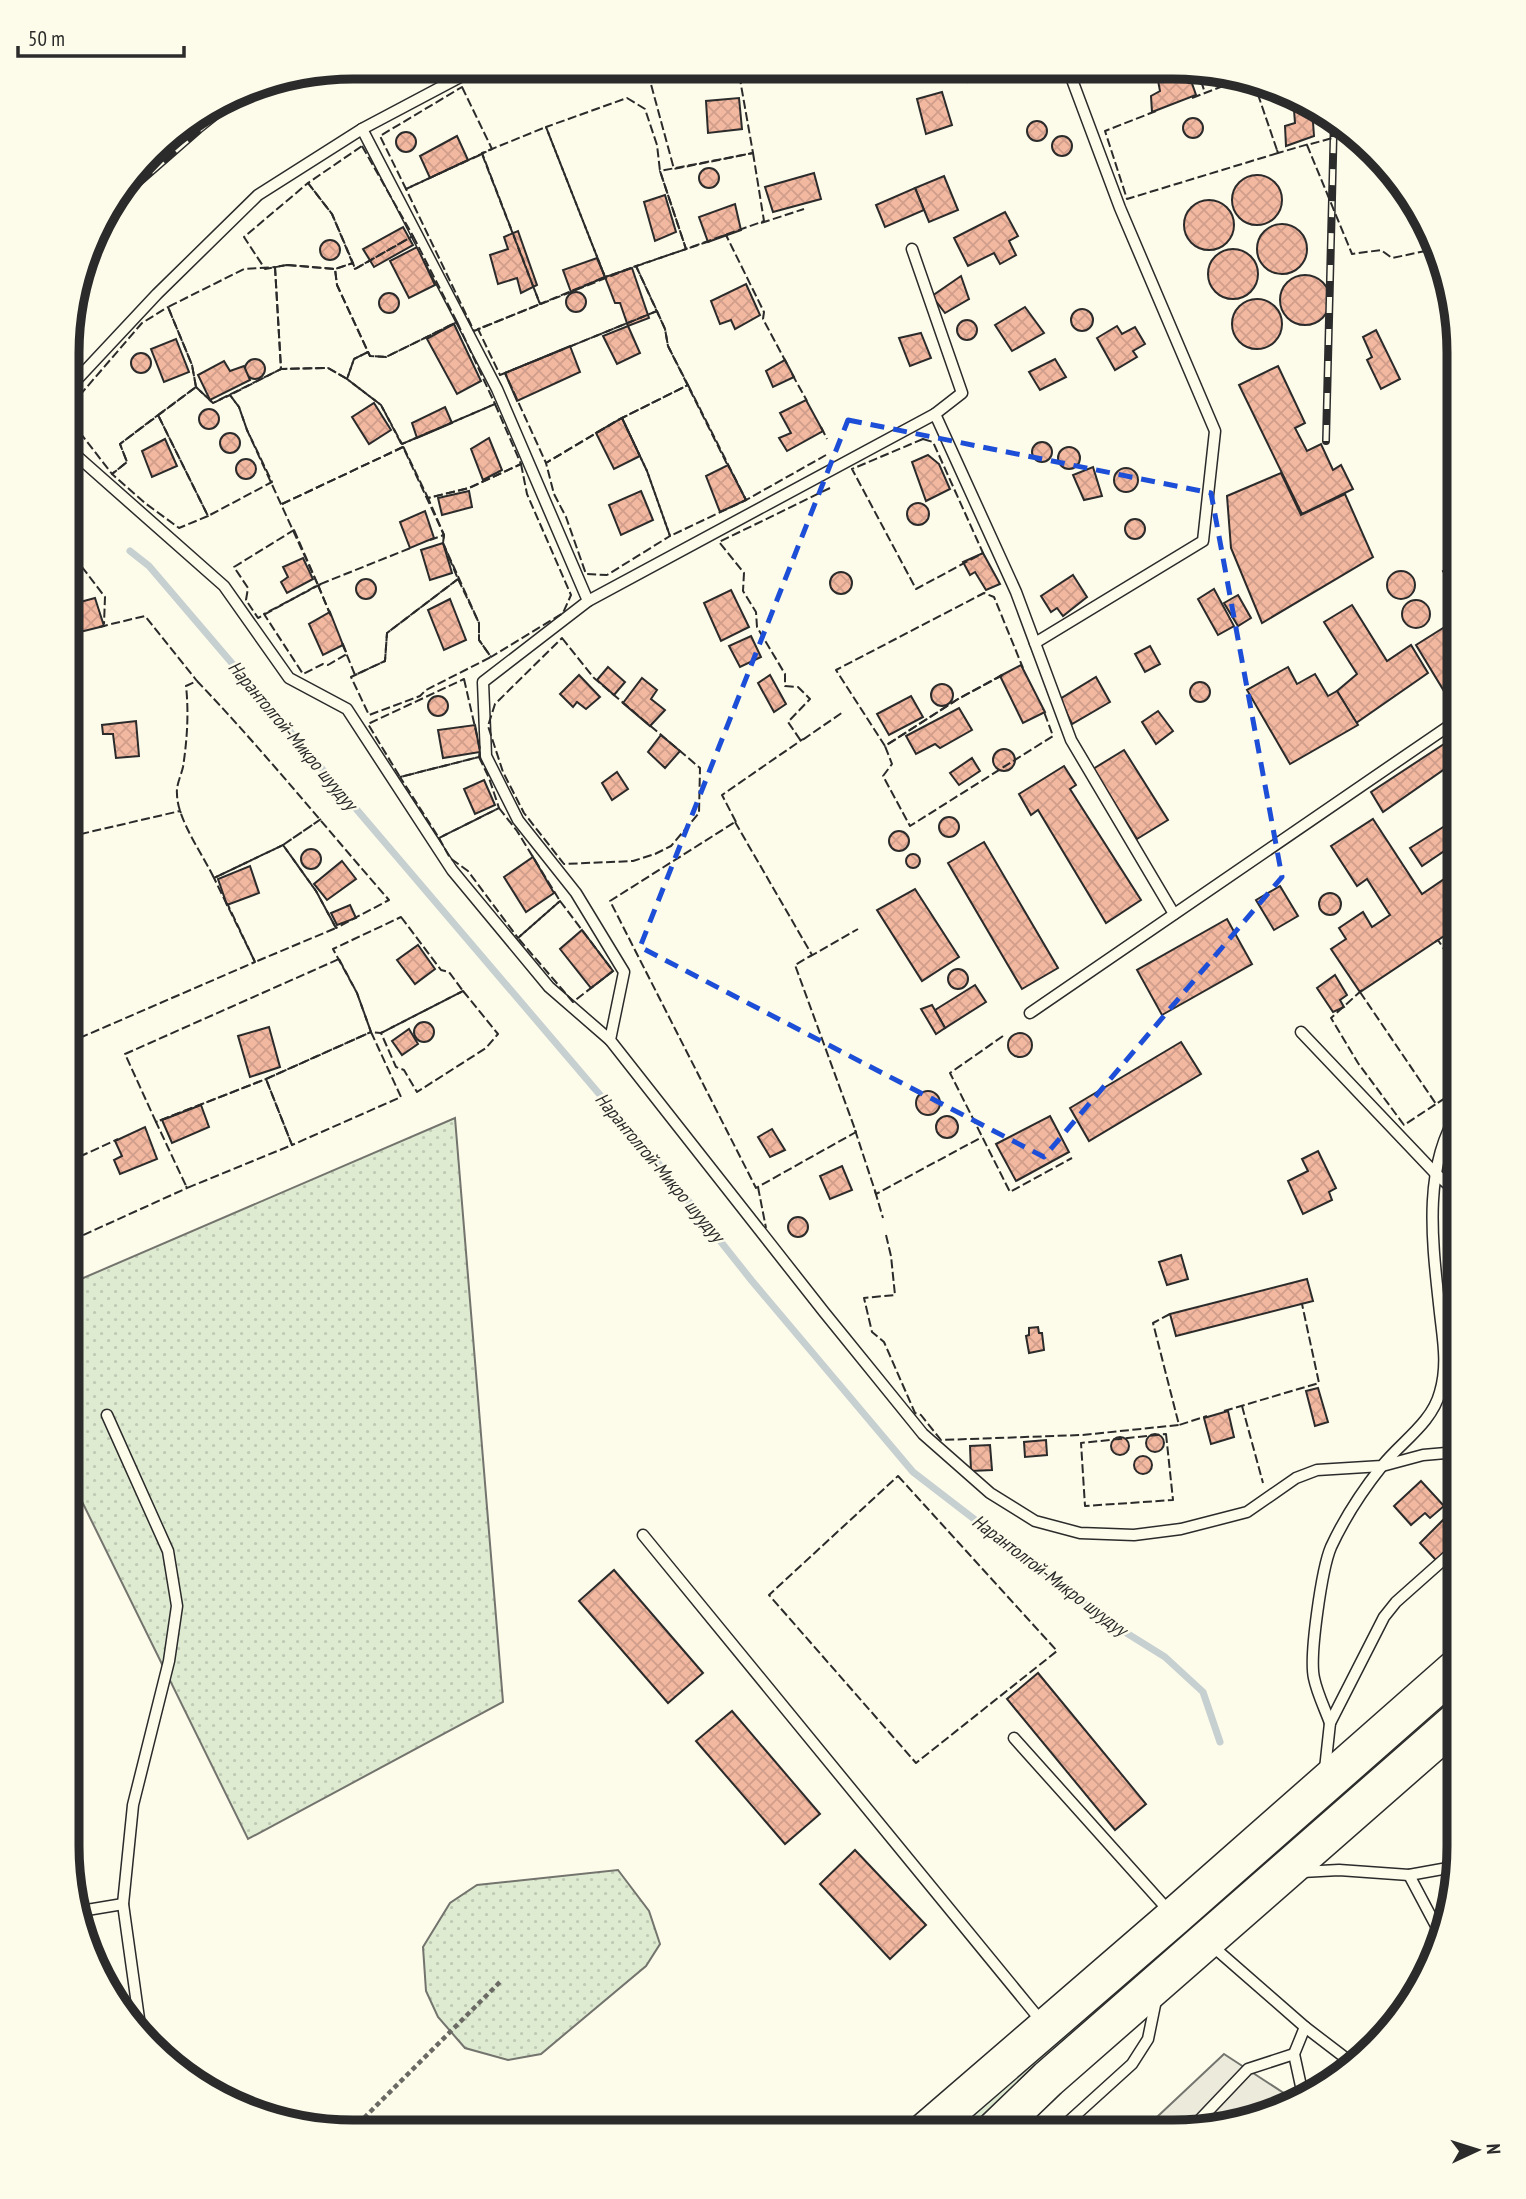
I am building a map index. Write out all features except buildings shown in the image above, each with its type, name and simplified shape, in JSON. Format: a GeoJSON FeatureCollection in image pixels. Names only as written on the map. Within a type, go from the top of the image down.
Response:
{"type":"FeatureCollection","features":[{"type":"Feature","properties":{"kind":"highway"},"geometry":{"type":"LineString","coordinates":[[939,2120],[1447,1677]]}},
{"type":"Feature","properties":{"kind":"highway"},"geometry":{"type":"LineString","coordinates":[[1005,2120],[1048,2078],[1447,1730]]}},
{"type":"Feature","properties":{"kind":"highway"},"geometry":{"type":"LineString","coordinates":[[1273,1830],[1291,1867]]}},
{"type":"Feature","properties":{"kind":"lane"},"geometry":{"type":"LineString","coordinates":[[79,377],[157,294],[258,195],[362,129],[456,79]]}},
{"type":"Feature","properties":{"kind":"lane"},"geometry":{"type":"LineString","coordinates":[[1035,643],[1203,541],[1215,431],[1121,208],[1072,79]]}},
{"type":"Feature","properties":{"kind":"lane"},"geometry":{"type":"LineString","coordinates":[[362,129],[497,389],[588,601]]}},
{"type":"Feature","properties":{"kind":"lane"},"geometry":{"type":"LineString","coordinates":[[610,1040],[624,972],[576,892],[518,820],[486,756],[482,710],[483,682],[588,601],[935,414],[962,393],[912,249]]}},
{"type":"Feature","properties":{"kind":"lane"},"geometry":{"type":"LineString","coordinates":[[935,414],[1016,592],[1070,740],[1174,914]]}},
{"type":"Feature","properties":{"kind":"lane"},"geometry":{"type":"LineString","coordinates":[[79,458],[224,586],[289,678],[347,709],[452,870],[550,986],[610,1040],[923,1434],[990,1493],[1035,1521],[1080,1533],[1134,1535],[1181,1529],[1247,1512],[1296,1478],[1317,1471],[1382,1466],[1423,1455],[1447,1453]]}},
{"type":"Feature","properties":{"kind":"lane"},"geometry":{"type":"LineString","coordinates":[[1030,1013],[1447,727]]}},
{"type":"Feature","properties":{"kind":"lane"},"geometry":{"type":"LineString","coordinates":[[1301,1032],[1447,1184]]}},
{"type":"Feature","properties":{"kind":"lane"},"geometry":{"type":"LineString","coordinates":[[1330,1723],[1313,1677],[1313,1637],[1330,1550],[1356,1502],[1382,1466],[1429,1415],[1440,1395],[1446,1369],[1433,1248],[1435,1173],[1447,1134]]}},
{"type":"Feature","properties":{"kind":"lane"},"geometry":{"type":"LineString","coordinates":[[107,1415],[168,1551],[177,1606],[169,1661],[133,1805],[123,1904],[139,2017]]}},
{"type":"Feature","properties":{"kind":"lane"},"geometry":{"type":"LineString","coordinates":[[643,1535],[1046,2028]]}},
{"type":"Feature","properties":{"kind":"lane"},"geometry":{"type":"LineString","coordinates":[[1323,1786],[1330,1723],[1384,1617],[1396,1602],[1447,1557]]}},
{"type":"Feature","properties":{"kind":"lane"},"geometry":{"type":"LineString","coordinates":[[1014,1738],[1174,1917]]}},
{"type":"Feature","properties":{"kind":"lane"},"geometry":{"type":"LineString","coordinates":[[1291,1867],[1409,1875],[1447,1868]]}},
{"type":"Feature","properties":{"kind":"lane"},"geometry":{"type":"LineString","coordinates":[[1409,1875],[1436,1925]]}},
{"type":"Feature","properties":{"kind":"lane"},"geometry":{"type":"LineString","coordinates":[[86,1909],[123,1904]]}},
{"type":"Feature","properties":{"kind":"lane"},"geometry":{"type":"LineString","coordinates":[[1206,1941],[1305,2027],[1346,2059]]}},
{"type":"Feature","properties":{"kind":"lane"},"geometry":{"type":"LineString","coordinates":[[1070,2120],[1132,2064],[1148,2039],[1159,1982]]}},
{"type":"Feature","properties":{"kind":"lane"},"geometry":{"type":"LineString","coordinates":[[1302,2089],[1294,2054],[1305,2027]]}},
{"type":"Feature","properties":{"kind":"lane"},"geometry":{"type":"LineString","coordinates":[[1201,2119],[1248,2069],[1294,2054]]}},
{"type":"Feature","properties":{"kind":"path"},"geometry":{"type":"LineString","coordinates":[[362,2120],[500,1982]]}},
{"type":"Feature","properties":{"kind":"highlighted area"},"geometry":{"type":"Polygon","coordinates":[[[848,420],[1211,493],[1282,877],[1044,1157],[640,947],[848,420]]]}},
{"type":"Feature","properties":{"kind":"green space"},"geometry":{"type":"Polygon","coordinates":[[[455,1118],[503,1702],[248,1839],[79,1495],[79,1280],[455,1118]]]}},
{"type":"Feature","properties":{"kind":"green space"},"geometry":{"type":"Polygon","coordinates":[[[1447,1694],[1447,1711],[1301,1839],[1292,1830],[1447,1694]]]}},
{"type":"Feature","properties":{"kind":"green space"},"geometry":{"type":"Polygon","coordinates":[[[1255,1862],[1262,1870],[983,2120],[954,2120],[1255,1862]]]}},
{"type":"Feature","properties":{"kind":"green space"},"geometry":{"type":"Polygon","coordinates":[[[618,1870],[649,1911],[660,1944],[646,1966],[541,2054],[508,2060],[465,2048],[438,2017],[426,1991],[423,1947],[450,1903],[477,1885],[618,1870]]]}},
{"type":"Feature","properties":{"kind":"shaded area"},"geometry":{"type":"Polygon","coordinates":[[[1224,2054],[1287,2095],[1262,2106],[1227,2115],[1191,2120],[1154,2120],[1224,2054]]]}},
{"type":"Feature","properties":{"kind":"shaded area"},"geometry":{"type":"Polygon","coordinates":[[[247,2099],[256,2099],[278,2110],[247,2099]]]}},
{"type":"Feature","properties":{"kind":"waterway","name":"Нарантолгой-Микро шуудуу"},"geometry":{"type":"LineString","coordinates":[[130,551],[149,566],[659,1164],[752,1281],[913,1472],[1104,1619],[1165,1657],[1203,1692],[1220,1742]]}},
{"type":"Feature","properties":{"kind":"railway"},"geometry":{"type":"LineString","coordinates":[[135,186],[221,112]]}},
{"type":"Feature","properties":{"kind":"railway"},"geometry":{"type":"LineString","coordinates":[[1326,441],[1334,130]]}},
{"type":"Feature","properties":{"kind":"fence"},"geometry":{"type":"LineString","coordinates":[[650,79],[674,169],[753,153],[740,79]]}},
{"type":"Feature","properties":{"kind":"fence"},"geometry":{"type":"LineString","coordinates":[[1201,80],[1205,93]]}},
{"type":"Feature","properties":{"kind":"fence"},"geometry":{"type":"LineString","coordinates":[[1192,98],[1228,84]]}},
{"type":"Feature","properties":{"kind":"fence"},"geometry":{"type":"LineString","coordinates":[[462,87],[492,149],[406,189],[380,136],[462,87]]}},
{"type":"Feature","properties":{"kind":"fence"},"geometry":{"type":"LineString","coordinates":[[1156,111],[1105,131],[1127,199],[1278,153],[1257,92]]}},
{"type":"Feature","properties":{"kind":"fence"},"geometry":{"type":"LineString","coordinates":[[627,98],[645,109],[657,145],[660,171],[686,249],[605,277],[546,127],[627,98]]}},
{"type":"Feature","properties":{"kind":"fence"},"geometry":{"type":"LineString","coordinates":[[546,127],[605,277],[540,304],[482,153],[546,127]]}},
{"type":"Feature","properties":{"kind":"fence"},"geometry":{"type":"LineString","coordinates":[[1335,132],[1336,137],[1307,145],[1352,254],[1381,250],[1392,258],[1427,251]]}},
{"type":"Feature","properties":{"kind":"fence"},"geometry":{"type":"LineString","coordinates":[[1277,150],[1278,153],[1309,144]]}},
{"type":"Feature","properties":{"kind":"fence"},"geometry":{"type":"LineString","coordinates":[[362,146],[413,236],[355,269],[332,214],[308,183],[362,146]]}},
{"type":"Feature","properties":{"kind":"fence"},"geometry":{"type":"LineString","coordinates":[[753,153],[764,221],[686,249],[660,171],[753,153]]}},
{"type":"Feature","properties":{"kind":"fence"},"geometry":{"type":"LineString","coordinates":[[482,154],[540,304],[474,331],[406,189],[482,154]]}},
{"type":"Feature","properties":{"kind":"fence"},"geometry":{"type":"LineString","coordinates":[[308,183],[332,214],[353,263],[335,269],[287,265],[265,269],[244,237],[308,183]]}},
{"type":"Feature","properties":{"kind":"fence"},"geometry":{"type":"LineString","coordinates":[[761,223],[804,209]]}},
{"type":"Feature","properties":{"kind":"fence"},"geometry":{"type":"LineString","coordinates":[[723,236],[726,235],[764,312],[763,319],[787,364]]}},
{"type":"Feature","properties":{"kind":"fence"},"geometry":{"type":"LineString","coordinates":[[413,236],[457,322],[386,357],[370,356],[337,285],[335,269],[353,263],[355,269],[413,236]]}},
{"type":"Feature","properties":{"kind":"fence"},"geometry":{"type":"LineString","coordinates":[[710,241],[636,266],[665,329],[668,346],[729,468]]}},
{"type":"Feature","properties":{"kind":"fence"},"geometry":{"type":"LineString","coordinates":[[287,265],[335,269],[337,285],[368,352],[354,359],[347,379],[328,368],[281,369],[275,267],[287,265]]}},
{"type":"Feature","properties":{"kind":"fence"},"geometry":{"type":"LineString","coordinates":[[636,266],[657,311],[500,375],[478,329],[636,266]]}},
{"type":"Feature","properties":{"kind":"fence"},"geometry":{"type":"LineString","coordinates":[[275,267],[281,369],[213,403],[196,387],[192,365],[168,307],[244,269],[275,267]]}},
{"type":"Feature","properties":{"kind":"fence"},"geometry":{"type":"LineString","coordinates":[[79,431],[112,474],[127,462],[120,444],[196,387],[192,365],[168,307]]}},
{"type":"Feature","properties":{"kind":"fence"},"geometry":{"type":"LineString","coordinates":[[79,398],[142,323],[168,307]]}},
{"type":"Feature","properties":{"kind":"fence"},"geometry":{"type":"LineString","coordinates":[[657,311],[665,329],[668,346],[688,385],[616,421],[546,463],[505,373],[657,311]]}},
{"type":"Feature","properties":{"kind":"fence"},"geometry":{"type":"LineString","coordinates":[[457,322],[495,404],[402,444],[381,405],[347,379],[354,359],[368,352],[370,356],[386,357],[457,322]]}},
{"type":"Feature","properties":{"kind":"fence"},"geometry":{"type":"LineString","coordinates":[[282,504],[403,447],[381,405],[328,368],[281,369],[230,395],[239,407],[247,430],[318,585],[413,547]]}},
{"type":"Feature","properties":{"kind":"fence"},"geometry":{"type":"LineString","coordinates":[[792,374],[807,401]]}},
{"type":"Feature","properties":{"kind":"fence"},"geometry":{"type":"LineString","coordinates":[[688,385],[746,500],[670,536],[647,471],[622,418],[688,385]]}},
{"type":"Feature","properties":{"kind":"fence"},"geometry":{"type":"LineString","coordinates":[[196,387],[213,403],[230,395],[239,407],[272,482],[208,516],[158,415],[196,387]]}},
{"type":"Feature","properties":{"kind":"fence"},"geometry":{"type":"LineString","coordinates":[[495,404],[521,464],[469,488],[428,498],[402,444],[495,404]]}},
{"type":"Feature","properties":{"kind":"fence"},"geometry":{"type":"LineString","coordinates":[[158,415],[208,516],[179,528],[112,474],[127,462],[120,444],[158,415]]}},
{"type":"Feature","properties":{"kind":"fence"},"geometry":{"type":"LineString","coordinates":[[622,418],[647,471],[670,536],[607,575],[586,574],[566,517],[554,494],[546,463],[622,418]]}},
{"type":"Feature","properties":{"kind":"fence"},"geometry":{"type":"LineString","coordinates":[[821,427],[827,439]]}},
{"type":"Feature","properties":{"kind":"fence"},"geometry":{"type":"LineString","coordinates":[[923,439],[933,442],[983,553],[916,589],[852,469],[923,439]]}},
{"type":"Feature","properties":{"kind":"fence"},"geometry":{"type":"LineString","coordinates":[[282,504],[403,447],[444,535],[430,540]]}},
{"type":"Feature","properties":{"kind":"fence"},"geometry":{"type":"LineString","coordinates":[[744,496],[746,500],[826,455]]}},
{"type":"Feature","properties":{"kind":"fence"},"geometry":{"type":"LineString","coordinates":[[521,464],[527,494],[571,595],[563,613],[491,657],[479,640],[479,623],[443,543],[444,535],[428,498],[469,488],[521,464]]}},
{"type":"Feature","properties":{"kind":"fence"},"geometry":{"type":"LineString","coordinates":[[830,488],[719,542],[744,573],[743,591],[756,612],[757,627],[785,674],[785,686],[798,687],[810,699],[788,722],[801,741],[843,712]]}},
{"type":"Feature","properties":{"kind":"fence"},"geometry":{"type":"LineString","coordinates":[[294,530],[318,585],[258,618],[246,600],[248,588],[234,567],[294,530]]}},
{"type":"Feature","properties":{"kind":"fence"},"geometry":{"type":"LineString","coordinates":[[342,643],[355,675],[385,661],[387,633],[458,579],[443,543],[444,535],[441,536]]}},
{"type":"Feature","properties":{"kind":"fence"},"geometry":{"type":"LineString","coordinates":[[79,567],[82,567],[105,597],[104,624]]}},
{"type":"Feature","properties":{"kind":"fence"},"geometry":{"type":"LineString","coordinates":[[458,579],[479,623],[479,640],[491,657],[426,690],[420,696],[369,715],[351,677],[385,661],[387,633],[458,579]]}},
{"type":"Feature","properties":{"kind":"fence"},"geometry":{"type":"LineString","coordinates":[[321,584],[264,614],[303,674],[323,664],[328,665],[347,654],[342,642]]}},
{"type":"Feature","properties":{"kind":"fence"},"geometry":{"type":"LineString","coordinates":[[318,585],[330,614]]}},
{"type":"Feature","properties":{"kind":"fence"},"geometry":{"type":"LineString","coordinates":[[318,585],[331,616]]}},
{"type":"Feature","properties":{"kind":"fence"},"geometry":{"type":"LineString","coordinates":[[1003,675],[958,699],[885,746],[836,670],[984,593],[994,597],[1023,668]]}},
{"type":"Feature","properties":{"kind":"fence"},"geometry":{"type":"LineString","coordinates":[[99,627],[145,616],[197,681]]}},
{"type":"Feature","properties":{"kind":"fence"},"geometry":{"type":"LineString","coordinates":[[562,638],[594,678],[700,768],[699,813],[671,846],[655,854],[633,861],[564,864],[524,813],[503,772],[488,726],[495,704],[562,638]]}},
{"type":"Feature","properties":{"kind":"fence"},"geometry":{"type":"LineString","coordinates":[[1002,675],[958,699],[885,746],[892,764],[883,776],[910,826],[1053,736],[1043,709]]}},
{"type":"Feature","properties":{"kind":"fence"},"geometry":{"type":"LineString","coordinates":[[464,679],[480,749],[479,757],[400,777],[368,724],[464,679]]}},
{"type":"Feature","properties":{"kind":"fence"},"geometry":{"type":"LineString","coordinates":[[321,819],[283,845],[214,878],[186,826],[178,804],[177,787],[183,767],[186,737],[186,686],[197,681],[294,789],[318,817],[341,845],[389,900],[336,928],[316,891],[283,845],[321,819]]}},
{"type":"Feature","properties":{"kind":"fence"},"geometry":{"type":"LineString","coordinates":[[736,822],[722,795],[803,739]]}},
{"type":"Feature","properties":{"kind":"fence"},"geometry":{"type":"LineString","coordinates":[[479,757],[499,808],[439,838],[400,777],[479,757]]}},
{"type":"Feature","properties":{"kind":"fence"},"geometry":{"type":"LineString","coordinates":[[499,808],[517,831],[560,901],[518,938],[468,871],[450,858],[439,838],[499,808]]}},
{"type":"Feature","properties":{"kind":"fence"},"geometry":{"type":"LineString","coordinates":[[79,834],[180,811],[181,813]]}},
{"type":"Feature","properties":{"kind":"fence"},"geometry":{"type":"LineString","coordinates":[[735,822],[812,955],[795,965],[856,1132],[756,1188],[610,901],[735,822]]}},
{"type":"Feature","properties":{"kind":"fence"},"geometry":{"type":"LineString","coordinates":[[283,845],[316,891],[336,928],[255,962],[214,878],[283,845]]}},
{"type":"Feature","properties":{"kind":"fence"},"geometry":{"type":"LineString","coordinates":[[560,901],[613,971],[573,1002],[518,938],[560,901]]}},
{"type":"Feature","properties":{"kind":"fence"},"geometry":{"type":"LineString","coordinates":[[79,1038],[255,962],[227,903]]}},
{"type":"Feature","properties":{"kind":"fence"},"geometry":{"type":"LineString","coordinates":[[401,917],[441,970],[449,972],[463,991],[381,1033],[371,1032],[357,993],[333,949],[401,917]]}},
{"type":"Feature","properties":{"kind":"fence"},"geometry":{"type":"LineString","coordinates":[[809,957],[858,929]]}},
{"type":"Feature","properties":{"kind":"fence"},"geometry":{"type":"LineString","coordinates":[[1435,942],[1438,940],[1447,954]]}},
{"type":"Feature","properties":{"kind":"fence"},"geometry":{"type":"LineString","coordinates":[[339,959],[357,993],[371,1032],[266,1079],[156,1122],[125,1054],[339,959]]}},
{"type":"Feature","properties":{"kind":"fence"},"geometry":{"type":"LineString","coordinates":[[1362,990],[1331,1018],[1358,1063],[1404,1125],[1436,1104]]}},
{"type":"Feature","properties":{"kind":"fence"},"geometry":{"type":"LineString","coordinates":[[463,991],[498,1034],[486,1048],[417,1092],[404,1070],[396,1067],[381,1033],[463,991]]}},
{"type":"Feature","properties":{"kind":"fence"},"geometry":{"type":"LineString","coordinates":[[1360,992],[1436,1104],[1447,1097]]}},
{"type":"Feature","properties":{"kind":"fence"},"geometry":{"type":"LineString","coordinates":[[371,1032],[401,1097],[292,1145],[266,1079],[371,1032]]}},
{"type":"Feature","properties":{"kind":"fence"},"geometry":{"type":"LineString","coordinates":[[1003,1036],[950,1073],[1010,1192],[1072,1158]]}},
{"type":"Feature","properties":{"kind":"fence"},"geometry":{"type":"LineString","coordinates":[[266,1079],[292,1145],[187,1188],[156,1122],[266,1079]]}},
{"type":"Feature","properties":{"kind":"fence"},"geometry":{"type":"LineString","coordinates":[[855,1130],[876,1194],[982,1137]]}},
{"type":"Feature","properties":{"kind":"fence"},"geometry":{"type":"LineString","coordinates":[[79,1157],[118,1139]]}},
{"type":"Feature","properties":{"kind":"fence"},"geometry":{"type":"LineString","coordinates":[[79,1237],[187,1188],[186,1186]]}},
{"type":"Feature","properties":{"kind":"fence"},"geometry":{"type":"LineString","coordinates":[[758,1187],[766,1228]]}},
{"type":"Feature","properties":{"kind":"fence"},"geometry":{"type":"LineString","coordinates":[[875,1191],[883,1218]]}},
{"type":"Feature","properties":{"kind":"fence"},"geometry":{"type":"LineString","coordinates":[[886,1235],[895,1295],[864,1298],[872,1332],[884,1342],[915,1413],[921,1415],[941,1440],[1082,1435],[1179,1425]]}},
{"type":"Feature","properties":{"kind":"fence"},"geometry":{"type":"LineString","coordinates":[[1224,1411],[1319,1383],[1302,1304]]}},
{"type":"Feature","properties":{"kind":"fence"},"geometry":{"type":"LineString","coordinates":[[1170,1314],[1153,1323],[1179,1425],[1207,1416]]}},
{"type":"Feature","properties":{"kind":"fence"},"geometry":{"type":"LineString","coordinates":[[1242,1406],[1263,1483]]}},
{"type":"Feature","properties":{"kind":"fence"},"geometry":{"type":"LineString","coordinates":[[1166,1434],[1173,1500],[1085,1506],[1081,1443],[1166,1434]]}},
{"type":"Feature","properties":{"kind":"fence"},"geometry":{"type":"LineString","coordinates":[[898,1476],[1057,1651],[916,1763],[769,1595],[898,1476]]}}]}
